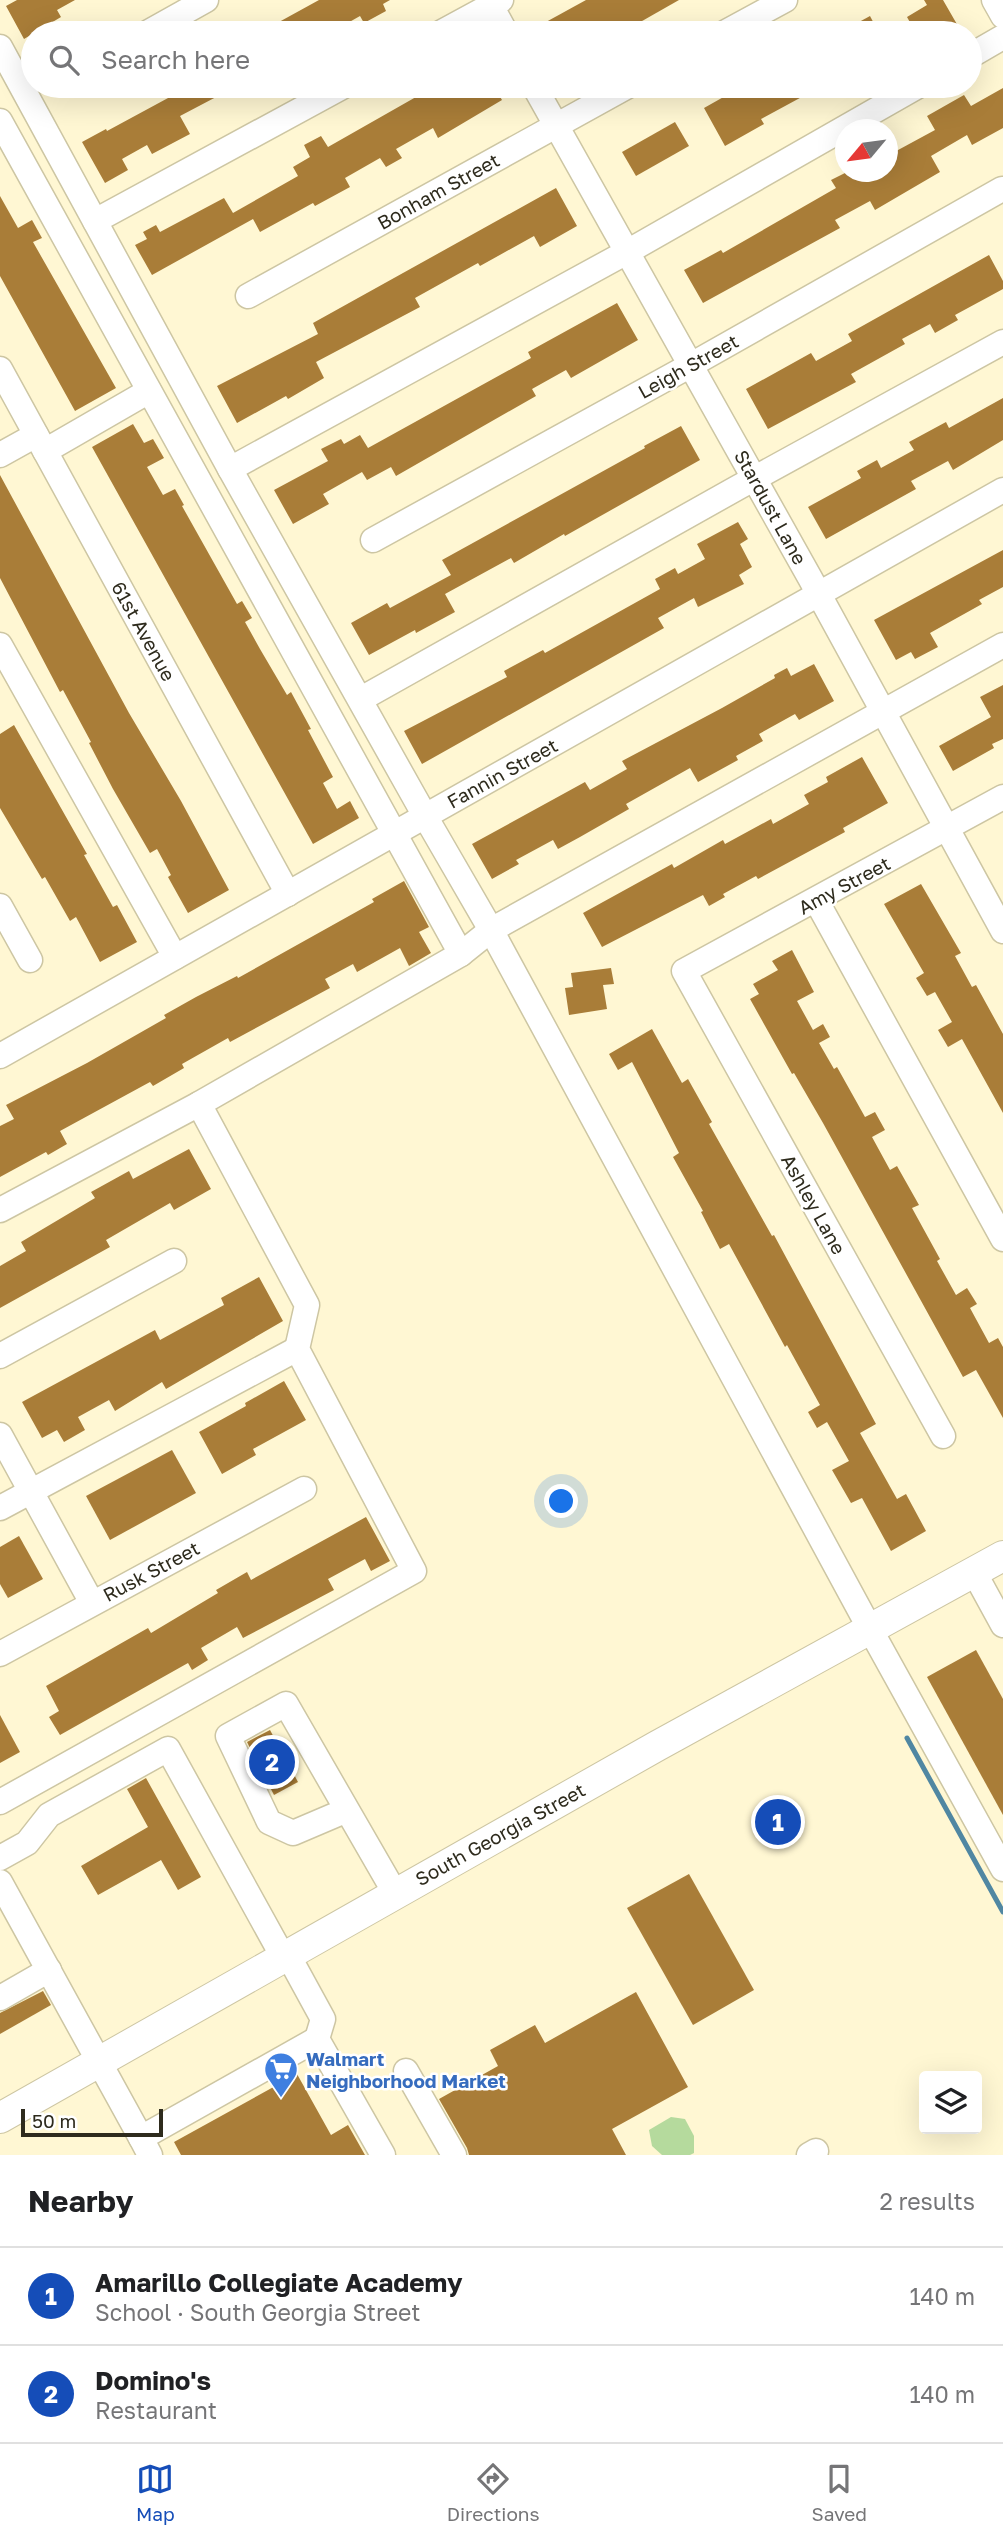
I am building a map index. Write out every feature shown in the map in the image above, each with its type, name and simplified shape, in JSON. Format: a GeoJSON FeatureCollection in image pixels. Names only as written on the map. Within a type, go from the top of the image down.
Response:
{"type":"FeatureCollection","features":[{"type":"Feature","properties":{"kind":"main road","name":"South Georgia Street"},"geometry":{"type":"LineString","coordinates":[[0,2118],[396,1893],[1003,1556]]}},
{"type":"Feature","properties":{"kind":"street"},"geometry":{"type":"LineString","coordinates":[[168,21],[206,0]]}},
{"type":"Feature","properties":{"kind":"street"},"geometry":{"type":"LineString","coordinates":[[746,21],[785,0]]}},
{"type":"Feature","properties":{"kind":"street"},"geometry":{"type":"LineString","coordinates":[[994,0],[1003,16]]}},
{"type":"Feature","properties":{"kind":"street"},"geometry":{"type":"LineString","coordinates":[[461,21],[493,2],[501,21]]}},
{"type":"Feature","properties":{"kind":"street"},"geometry":{"type":"LineString","coordinates":[[982,49],[1003,37]]}},
{"type":"Feature","properties":{"kind":"street"},"geometry":{"type":"LineString","coordinates":[[0,47],[21,85]]}},
{"type":"Feature","properties":{"kind":"street"},"geometry":{"type":"LineString","coordinates":[[28,98],[230,469],[491,930],[1003,1869]]}},
{"type":"Feature","properties":{"kind":"street"},"geometry":{"type":"LineString","coordinates":[[95,221],[322,98]]}},
{"type":"Feature","properties":{"kind":"street","name":"Stardust Lane"},"geometry":{"type":"LineString","coordinates":[[541,98],[819,594],[1003,931]]}},
{"type":"Feature","properties":{"kind":"street","name":"Bonham Street"},"geometry":{"type":"LineString","coordinates":[[248,296],[606,98]]}},
{"type":"Feature","properties":{"kind":"street"},"geometry":{"type":"LineString","coordinates":[[230,469],[627,252],[897,98]]}},
{"type":"Feature","properties":{"kind":"street"},"geometry":{"type":"LineString","coordinates":[[0,121],[461,954]]}},
{"type":"Feature","properties":{"kind":"street","name":"Leigh Street"},"geometry":{"type":"LineString","coordinates":[[373,540],[691,365],[1002,189]]}},
{"type":"Feature","properties":{"kind":"street"},"geometry":{"type":"LineString","coordinates":[[361,699],[754,478],[1003,342]]}},
{"type":"Feature","properties":{"kind":"street","name":"61st Avenue"},"geometry":{"type":"LineString","coordinates":[[0,369],[288,894]]}},
{"type":"Feature","properties":{"kind":"street"},"geometry":{"type":"LineString","coordinates":[[0,455],[41,443],[149,391]]}},
{"type":"Feature","properties":{"kind":"street","name":"Fannin Street"},"geometry":{"type":"LineString","coordinates":[[0,1056],[1003,490]]}},
{"type":"Feature","properties":{"kind":"street"},"geometry":{"type":"LineString","coordinates":[[0,645],[175,957]]}},
{"type":"Feature","properties":{"kind":"street"},"geometry":{"type":"LineString","coordinates":[[0,1210],[199,1104],[461,954],[491,930],[1003,645]]}},
{"type":"Feature","properties":{"kind":"street","name":"Amy Street"},"geometry":{"type":"LineString","coordinates":[[684,971],[1003,797]]}},
{"type":"Feature","properties":{"kind":"street"},"geometry":{"type":"LineString","coordinates":[[816,901],[1003,1239]]}},
{"type":"Feature","properties":{"kind":"street"},"geometry":{"type":"LineString","coordinates":[[0,906],[30,960]]}},
{"type":"Feature","properties":{"kind":"street","name":"Ashley Lane"},"geometry":{"type":"LineString","coordinates":[[684,971],[943,1436]]}},
{"type":"Feature","properties":{"kind":"street"},"geometry":{"type":"LineString","coordinates":[[0,1802],[414,1571],[297,1349],[307,1305],[199,1104]]}},
{"type":"Feature","properties":{"kind":"street"},"geometry":{"type":"LineString","coordinates":[[0,1356],[174,1261]]}},
{"type":"Feature","properties":{"kind":"street"},"geometry":{"type":"LineString","coordinates":[[0,1508],[297,1349]]}},
{"type":"Feature","properties":{"kind":"street"},"geometry":{"type":"LineString","coordinates":[[0,1435],[92,1603]]}},
{"type":"Feature","properties":{"kind":"street","name":"Rusk Street"},"geometry":{"type":"LineString","coordinates":[[0,1654],[304,1489]]}},
{"type":"Feature","properties":{"kind":"street"},"geometry":{"type":"LineString","coordinates":[[974,1572],[1003,1625]]}},
{"type":"Feature","properties":{"kind":"street"},"geometry":{"type":"LineString","coordinates":[[347,1810],[293,1833],[269,1822],[228,1736],[286,1704],[396,1893]]}},
{"type":"Feature","properties":{"kind":"street"},"geometry":{"type":"LineString","coordinates":[[0,1858],[27,1843],[49,1815],[168,1749],[323,2019],[317,2039],[145,2147],[0,1882]]}},
{"type":"Feature","properties":{"kind":"street"},"geometry":{"type":"LineString","coordinates":[[0,1998],[49,1970]]}},
{"type":"Feature","properties":{"kind":"street"},"geometry":{"type":"LineString","coordinates":[[317,2039],[383,2155]]}},
{"type":"Feature","properties":{"kind":"street"},"geometry":{"type":"LineString","coordinates":[[406,2071],[454,2155]]}},
{"type":"Feature","properties":{"kind":"green space"},"geometry":{"type":"Polygon","coordinates":[[[671,2117],[685,2119],[694,2136],[694,2153],[662,2155],[652,2146],[649,2130],[671,2117]]]}},
{"type":"Feature","properties":{"kind":"building"},"geometry":{"type":"Polygon","coordinates":[[[17,0],[75,0],[57,10],[61,17],[54,21],[21,21],[21,34],[6,6],[17,0]]]}},
{"type":"Feature","properties":{"kind":"building"},"geometry":{"type":"Polygon","coordinates":[[[319,0],[390,0],[383,4],[386,11],[368,21],[363,21],[360,16],[351,21],[281,21],[319,0]]]}},
{"type":"Feature","properties":{"kind":"building"},"geometry":{"type":"Polygon","coordinates":[[[586,0],[679,0],[642,21],[548,21],[586,0]]]}},
{"type":"Feature","properties":{"kind":"building"},"geometry":{"type":"Polygon","coordinates":[[[924,0],[943,0],[955,21],[909,21],[907,17],[927,5],[924,0]]]}},
{"type":"Feature","properties":{"kind":"building"},"geometry":{"type":"Polygon","coordinates":[[[1003,88],[1003,128],[972,145],[967,135],[931,156],[940,172],[875,210],[870,201],[835,220],[840,228],[703,303],[684,270],[721,250],[723,253],[836,188],[831,180],[835,178],[835,182],[898,182],[898,150],[935,130],[927,116],[959,98],[966,98],[971,106],[1003,88]]]}},
{"type":"Feature","properties":{"kind":"building"},"geometry":{"type":"Polygon","coordinates":[[[168,98],[214,98],[180,116],[190,134],[152,154],[147,145],[122,159],[128,170],[105,183],[82,142],[106,129],[107,131],[168,98]]]}},
{"type":"Feature","properties":{"kind":"building"},"geometry":{"type":"Polygon","coordinates":[[[414,98],[502,100],[438,138],[433,128],[396,149],[402,158],[386,167],[380,158],[345,178],[350,187],[315,206],[313,203],[260,232],[253,219],[152,275],[135,245],[147,239],[143,232],[156,225],[160,232],[224,198],[233,213],[298,176],[293,167],[310,157],[304,145],[321,136],[328,147],[414,98]]]}},
{"type":"Feature","properties":{"kind":"building"},"geometry":{"type":"Polygon","coordinates":[[[722,98],[800,98],[761,119],[764,124],[725,146],[704,108],[722,98]]]}},
{"type":"Feature","properties":{"kind":"building"},"geometry":{"type":"Polygon","coordinates":[[[675,122],[689,146],[636,176],[622,152],[675,122]]]}},
{"type":"Feature","properties":{"kind":"building"},"geometry":{"type":"Polygon","coordinates":[[[556,188],[577,226],[540,247],[534,236],[415,298],[420,307],[316,362],[324,378],[288,399],[286,396],[237,423],[217,386],[318,334],[313,323],[556,188]]]}},
{"type":"Feature","properties":{"kind":"building"},"geometry":{"type":"Polygon","coordinates":[[[0,196],[18,228],[32,220],[42,238],[33,242],[116,388],[75,411],[0,276],[0,196]]]}},
{"type":"Feature","properties":{"kind":"building"},"geometry":{"type":"Polygon","coordinates":[[[989,255],[1003,281],[1003,289],[955,315],[958,320],[935,333],[930,324],[902,339],[905,344],[851,374],[856,382],[768,429],[746,389],[811,353],[816,361],[852,341],[848,334],[989,255]]]}},
{"type":"Feature","properties":{"kind":"building"},"geometry":{"type":"Polygon","coordinates":[[[617,303],[638,340],[571,378],[566,370],[532,389],[536,396],[396,476],[391,467],[367,480],[362,472],[323,494],[329,504],[293,524],[274,490],[328,461],[321,449],[341,439],[344,444],[360,435],[368,448],[531,358],[528,352],[617,303]]]}},
{"type":"Feature","properties":{"kind":"building"},"geometry":{"type":"Polygon","coordinates":[[[1003,398],[1003,440],[953,470],[948,461],[911,481],[916,489],[826,539],[808,507],[861,478],[857,471],[877,460],[881,468],[914,450],[909,442],[946,422],[949,428],[1003,398]]]}},
{"type":"Feature","properties":{"kind":"building"},"geometry":{"type":"Polygon","coordinates":[[[133,424],[144,443],[153,439],[164,458],[147,467],[163,495],[175,489],[237,604],[242,601],[252,618],[245,622],[260,649],[287,695],[291,692],[311,729],[308,730],[333,777],[323,783],[337,809],[350,801],[359,818],[313,844],[92,447],[133,424]]]}},
{"type":"Feature","properties":{"kind":"building"},"geometry":{"type":"Polygon","coordinates":[[[681,426],[700,460],[514,563],[511,558],[445,594],[455,612],[369,655],[351,623],[387,603],[390,608],[451,575],[442,560],[681,426]]]}},
{"type":"Feature","properties":{"kind":"building"},"geometry":{"type":"Polygon","coordinates":[[[0,475],[229,890],[188,913],[168,877],[171,875],[157,849],[150,853],[113,789],[89,743],[91,742],[63,690],[60,692],[0,578],[0,475]]]}},
{"type":"Feature","properties":{"kind":"building"},"geometry":{"type":"Polygon","coordinates":[[[738,522],[748,539],[740,544],[752,567],[739,575],[744,584],[698,607],[694,598],[658,618],[664,628],[422,764],[404,731],[507,677],[504,671],[543,650],[545,653],[660,589],[655,579],[675,568],[678,574],[705,559],[697,544],[738,522]]]}},
{"type":"Feature","properties":{"kind":"building"},"geometry":{"type":"Polygon","coordinates":[[[1003,550],[1003,587],[979,600],[982,604],[930,633],[938,647],[915,659],[911,652],[896,660],[874,620],[1003,550]]]}},
{"type":"Feature","properties":{"kind":"building"},"geometry":{"type":"Polygon","coordinates":[[[814,664],[834,701],[799,720],[795,714],[759,734],[763,741],[736,756],[738,760],[698,782],[690,768],[626,804],[629,809],[580,837],[558,849],[553,840],[516,860],[519,864],[492,879],[472,844],[585,782],[590,790],[627,769],[622,761],[722,708],[775,678],[774,675],[787,668],[791,676],[814,664]]]}},
{"type":"Feature","properties":{"kind":"building"},"geometry":{"type":"Polygon","coordinates":[[[1003,685],[1003,739],[992,744],[994,748],[953,771],[939,746],[991,717],[980,697],[1003,685]]]}},
{"type":"Feature","properties":{"kind":"building"},"geometry":{"type":"Polygon","coordinates":[[[14,725],[87,854],[84,855],[113,907],[117,905],[137,942],[100,962],[76,917],[70,921],[0,808],[0,734],[14,725]]]}},
{"type":"Feature","properties":{"kind":"building"},"geometry":{"type":"Polygon","coordinates":[[[862,757],[888,803],[843,828],[845,832],[758,879],[756,876],[723,894],[725,897],[709,906],[703,895],[602,947],[583,913],[672,864],[674,868],[723,840],[725,844],[771,819],[773,824],[809,804],[804,795],[828,782],[826,777],[862,757]]]}},
{"type":"Feature","properties":{"kind":"building"},"geometry":{"type":"Polygon","coordinates":[[[404,881],[429,927],[419,932],[431,953],[409,966],[400,948],[357,972],[353,964],[325,979],[330,988],[230,1042],[228,1038],[182,1064],[184,1068],[153,1086],[150,1082],[60,1131],[67,1144],[48,1155],[46,1152],[0,1177],[0,1126],[14,1119],[6,1105],[87,1063],[166,1018],[164,1015],[196,997],[237,976],[238,978],[374,902],[372,899],[404,881]]]}},
{"type":"Feature","properties":{"kind":"building"},"geometry":{"type":"Polygon","coordinates":[[[921,884],[961,953],[955,956],[972,987],[976,985],[1003,1034],[1003,1113],[962,1039],[948,1047],[938,1030],[952,1022],[935,992],[927,996],[916,978],[924,973],[884,904],[921,884]]]}},
{"type":"Feature","properties":{"kind":"building"},"geometry":{"type":"Polygon","coordinates":[[[792,950],[814,992],[797,1001],[813,1030],[823,1024],[830,1037],[819,1043],[834,1069],[837,1067],[865,1117],[875,1112],[885,1130],[872,1137],[890,1170],[897,1166],[919,1205],[912,1208],[956,1295],[967,1288],[977,1304],[970,1308],[989,1343],[998,1338],[1003,1347],[1003,1418],[976,1370],[963,1377],[823,1123],[750,999],[759,994],[753,984],[778,970],[772,961],[792,950]]]}},
{"type":"Feature","properties":{"kind":"building"},"geometry":{"type":"Polygon","coordinates":[[[611,968],[614,984],[603,985],[607,1009],[569,1015],[565,988],[573,987],[571,973],[611,968]]]}},
{"type":"Feature","properties":{"kind":"building"},"geometry":{"type":"Polygon","coordinates":[[[652,1029],[682,1083],[688,1079],[712,1122],[709,1124],[772,1236],[774,1235],[876,1424],[860,1433],[897,1499],[906,1494],[926,1531],[891,1551],[862,1498],[851,1503],[832,1470],[849,1461],[827,1422],[817,1428],[808,1412],[820,1405],[729,1244],[720,1249],[701,1212],[703,1211],[673,1157],[679,1153],[632,1062],[618,1070],[609,1054],[652,1029]]]}},
{"type":"Feature","properties":{"kind":"building"},"geometry":{"type":"Polygon","coordinates":[[[189,1149],[211,1189],[174,1210],[170,1203],[106,1240],[110,1247],[0,1308],[0,1266],[26,1251],[21,1242],[95,1198],[91,1192],[129,1171],[133,1179],[189,1149]]]}},
{"type":"Feature","properties":{"kind":"building"},"geometry":{"type":"Polygon","coordinates":[[[259,1277],[283,1321],[166,1389],[162,1382],[115,1411],[109,1400],[78,1417],[85,1430],[64,1442],[57,1430],[42,1438],[22,1402],[155,1330],[160,1340],[224,1305],[221,1298],[259,1277]]]}},
{"type":"Feature","properties":{"kind":"building"},"geometry":{"type":"Polygon","coordinates":[[[284,1381],[306,1420],[253,1449],[256,1455],[222,1474],[199,1432],[284,1381]]]}},
{"type":"Feature","properties":{"kind":"building"},"geometry":{"type":"Polygon","coordinates":[[[172,1450],[196,1493],[110,1540],[86,1496],[172,1450]]]}},
{"type":"Feature","properties":{"kind":"building"},"geometry":{"type":"Polygon","coordinates":[[[366,1517],[390,1561],[371,1571],[365,1559],[328,1579],[334,1590],[243,1638],[237,1627],[201,1648],[208,1660],[192,1670],[188,1663],[60,1735],[49,1717],[59,1711],[46,1686],[148,1628],[151,1633],[218,1593],[216,1590],[247,1572],[251,1580],[366,1517]]]}},
{"type":"Feature","properties":{"kind":"building"},"geometry":{"type":"Polygon","coordinates":[[[19,1536],[43,1579],[8,1598],[0,1584],[0,1547],[19,1536]]]}},
{"type":"Feature","properties":{"kind":"building"},"geometry":{"type":"Polygon","coordinates":[[[976,1650],[1003,1699],[1003,1815],[927,1677],[976,1650]]]}},
{"type":"Feature","properties":{"kind":"building"},"geometry":{"type":"Polygon","coordinates":[[[0,1715],[20,1752],[0,1763],[0,1715]]]}},
{"type":"Feature","properties":{"kind":"building"},"geometry":{"type":"Polygon","coordinates":[[[270,1730],[298,1782],[274,1795],[247,1742],[270,1730]]]}},
{"type":"Feature","properties":{"kind":"building"},"geometry":{"type":"Polygon","coordinates":[[[146,1778],[201,1877],[178,1890],[161,1860],[98,1895],[81,1866],[148,1827],[127,1789],[146,1778]]]}},
{"type":"Feature","properties":{"kind":"building"},"geometry":{"type":"Polygon","coordinates":[[[689,1874],[754,1990],[693,2025],[627,1908],[689,1874]]]}},
{"type":"Feature","properties":{"kind":"building"},"geometry":{"type":"Polygon","coordinates":[[[43,1991],[51,2005],[0,2034],[0,2013],[43,1991]]]}},
{"type":"Feature","properties":{"kind":"building"},"geometry":{"type":"Polygon","coordinates":[[[636,1992],[688,2087],[612,2129],[626,2155],[469,2155],[439,2099],[498,2066],[490,2050],[535,2025],[545,2043],[636,1992]]]}},
{"type":"Feature","properties":{"kind":"building","name":"Walmart Neighborhood Market"},"geometry":{"type":"Polygon","coordinates":[[[297,2074],[331,2135],[348,2125],[365,2155],[181,2155],[174,2142],[297,2074]]]}},
{"type":"Feature","properties":{"kind":"waterway"},"geometry":{"type":"LineString","coordinates":[[907,1738],[1003,1912]]}},
{"type":"Feature","properties":{"kind":"place","name":"Domino's"},"geometry":{"type":"Point","coordinates":[272,1762]}},
{"type":"Feature","properties":{"kind":"place","name":"Amarillo Collegiate Academy"},"geometry":{"type":"Point","coordinates":[778,1822]}},
{"type":"Feature","properties":{"kind":"place","name":"Walmart Neighborhood Market"},"geometry":{"type":"Point","coordinates":[281,2099]}}]}
